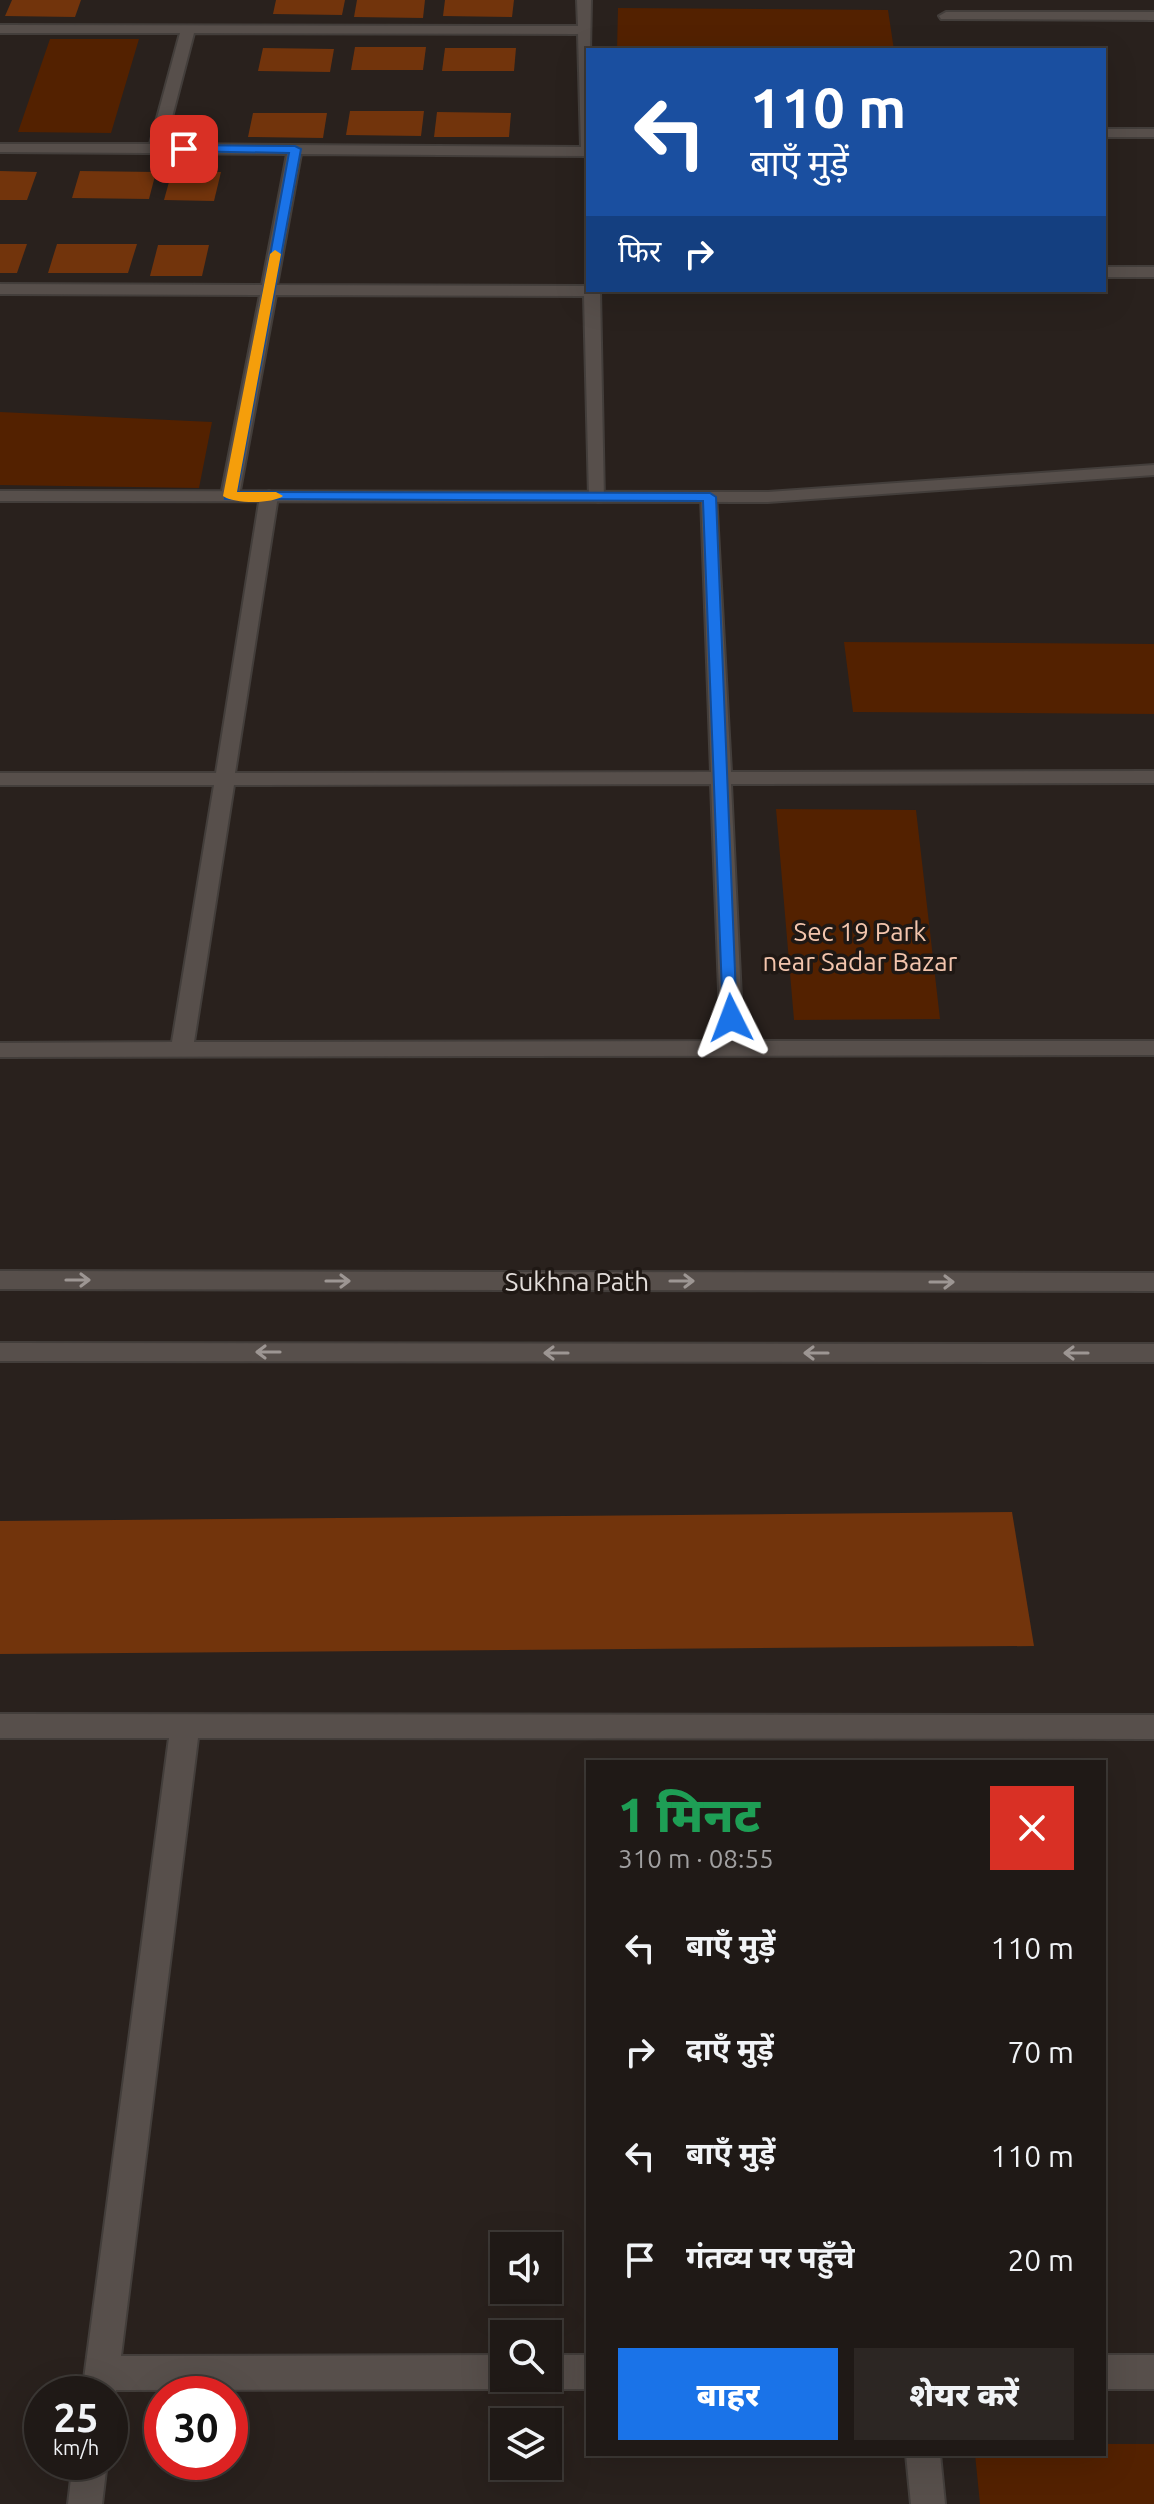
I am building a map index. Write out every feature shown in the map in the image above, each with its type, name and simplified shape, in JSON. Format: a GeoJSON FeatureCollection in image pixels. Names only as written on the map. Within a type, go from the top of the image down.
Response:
{"type":"FeatureCollection","features":[{"type":"Feature","properties":{"kind":"street"},"geometry":{"type":"LineString","coordinates":[[584,0],[586,91]]}},
{"type":"Feature","properties":{"kind":"street"},"geometry":{"type":"LineString","coordinates":[[946,16],[1154,16]]}},
{"type":"Feature","properties":{"kind":"street"},"geometry":{"type":"LineString","coordinates":[[0,29],[584,30]]}},
{"type":"Feature","properties":{"kind":"street"},"geometry":{"type":"LineString","coordinates":[[156,149],[188,29]]}},
{"type":"Feature","properties":{"kind":"street"},"geometry":{"type":"LineString","coordinates":[[1106,133],[1154,133]]}},
{"type":"Feature","properties":{"kind":"street"},"geometry":{"type":"LineString","coordinates":[[0,148],[586,152]]}},
{"type":"Feature","properties":{"kind":"street"},"geometry":{"type":"LineString","coordinates":[[230,496],[295,149]]}},
{"type":"Feature","properties":{"kind":"street"},"geometry":{"type":"LineString","coordinates":[[1106,272],[1154,272]]}},
{"type":"Feature","properties":{"kind":"street"},"geometry":{"type":"LineString","coordinates":[[0,289],[586,290]]}},
{"type":"Feature","properties":{"kind":"street"},"geometry":{"type":"LineString","coordinates":[[592,292],[598,497]]}},
{"type":"Feature","properties":{"kind":"street"},"geometry":{"type":"LineString","coordinates":[[0,496],[768,497],[1154,470]]}},
{"type":"Feature","properties":{"kind":"street"},"geometry":{"type":"LineString","coordinates":[[182,1049],[269,496]]}},
{"type":"Feature","properties":{"kind":"street"},"geometry":{"type":"LineString","coordinates":[[710,497],[732,1048]]}},
{"type":"Feature","properties":{"kind":"street"},"geometry":{"type":"LineString","coordinates":[[0,779],[1154,777]]}},
{"type":"Feature","properties":{"kind":"street"},"geometry":{"type":"LineString","coordinates":[[0,1050],[1154,1048]]}},
{"type":"Feature","properties":{"kind":"street","name":"Sukhna Path"},"geometry":{"type":"LineString","coordinates":[[0,1280],[1154,1282]]}},
{"type":"Feature","properties":{"kind":"street"},"geometry":{"type":"LineString","coordinates":[[0,1352],[1154,1353]]}},
{"type":"Feature","properties":{"kind":"street"},"geometry":{"type":"LineString","coordinates":[[0,1726],[1154,1727]]}},
{"type":"Feature","properties":{"kind":"street"},"geometry":{"type":"LineString","coordinates":[[102,2376],[185,1726]]}},
{"type":"Feature","properties":{"kind":"street"},"geometry":{"type":"LineString","coordinates":[[128,2382],[490,2372]]}},
{"type":"Feature","properties":{"kind":"street"},"geometry":{"type":"LineString","coordinates":[[562,2372],[586,2372]]}},
{"type":"Feature","properties":{"kind":"street"},"geometry":{"type":"LineString","coordinates":[[1106,2372],[1154,2372]]}},
{"type":"Feature","properties":{"kind":"street"},"geometry":{"type":"LineString","coordinates":[[923,2456],[928,2504]]}},
{"type":"Feature","properties":{"kind":"street"},"geometry":{"type":"LineString","coordinates":[[85,2504],[88,2480]]}},
{"type":"Feature","properties":{"kind":"green space"},"geometry":{"type":"Polygon","coordinates":[[[618,8],[888,10],[894,48],[617,48],[618,8]]]}},
{"type":"Feature","properties":{"kind":"green space"},"geometry":{"type":"Polygon","coordinates":[[[50,39],[139,39],[111,133],[18,132],[50,39]]]}},
{"type":"Feature","properties":{"kind":"green space"},"geometry":{"type":"Polygon","coordinates":[[[0,412],[212,422],[199,488],[0,485],[0,412]]]}},
{"type":"Feature","properties":{"kind":"green space"},"geometry":{"type":"Polygon","coordinates":[[[844,642],[1154,644],[1154,714],[853,712],[844,642]]]}},
{"type":"Feature","properties":{"kind":"green space","name":"Sec 19 Park near Sadar Bazar"},"geometry":{"type":"Polygon","coordinates":[[[776,809],[916,810],[940,1019],[794,1020],[776,809]]]}},
{"type":"Feature","properties":{"kind":"green space"},"geometry":{"type":"Polygon","coordinates":[[[1106,2444],[1154,2444],[1154,2504],[980,2504],[975,2456],[1106,2456],[1106,2444]]]}},
{"type":"Feature","properties":{"kind":"building"},"geometry":{"type":"Polygon","coordinates":[[[12,0],[81,0],[75,17],[5,16],[12,0]]]}},
{"type":"Feature","properties":{"kind":"building"},"geometry":{"type":"Polygon","coordinates":[[[276,0],[345,0],[342,15],[273,14],[276,0]]]}},
{"type":"Feature","properties":{"kind":"building"},"geometry":{"type":"Polygon","coordinates":[[[357,0],[425,0],[423,18],[354,17],[357,0]]]}},
{"type":"Feature","properties":{"kind":"building"},"geometry":{"type":"Polygon","coordinates":[[[445,0],[514,0],[512,17],[443,16],[445,0]]]}},
{"type":"Feature","properties":{"kind":"building"},"geometry":{"type":"Polygon","coordinates":[[[355,47],[426,47],[423,70],[351,70],[355,47]]]}},
{"type":"Feature","properties":{"kind":"building"},"geometry":{"type":"Polygon","coordinates":[[[263,48],[334,49],[330,72],[258,71],[263,48]]]}},
{"type":"Feature","properties":{"kind":"building"},"geometry":{"type":"Polygon","coordinates":[[[445,48],[516,48],[514,71],[442,71],[445,48]]]}},
{"type":"Feature","properties":{"kind":"building"},"geometry":{"type":"Polygon","coordinates":[[[350,111],[424,111],[421,136],[346,135],[350,111]]]}},
{"type":"Feature","properties":{"kind":"building"},"geometry":{"type":"Polygon","coordinates":[[[437,112],[511,113],[509,137],[434,137],[437,112]]]}},
{"type":"Feature","properties":{"kind":"building"},"geometry":{"type":"Polygon","coordinates":[[[253,113],[327,113],[323,138],[248,137],[253,113]]]}},
{"type":"Feature","properties":{"kind":"building"},"geometry":{"type":"Polygon","coordinates":[[[0,171],[37,172],[27,200],[0,200],[0,171]]]}},
{"type":"Feature","properties":{"kind":"building"},"geometry":{"type":"Polygon","coordinates":[[[80,171],[156,172],[149,199],[72,198],[80,171]]]}},
{"type":"Feature","properties":{"kind":"building"},"geometry":{"type":"Polygon","coordinates":[[[172,171],[221,172],[214,201],[164,200],[172,171]]]}},
{"type":"Feature","properties":{"kind":"building"},"geometry":{"type":"Polygon","coordinates":[[[0,244],[27,244],[17,273],[0,273],[0,244]]]}},
{"type":"Feature","properties":{"kind":"building"},"geometry":{"type":"Polygon","coordinates":[[[57,244],[137,244],[128,273],[48,273],[57,244]]]}},
{"type":"Feature","properties":{"kind":"building"},"geometry":{"type":"Polygon","coordinates":[[[158,245],[209,245],[202,276],[150,276],[158,245]]]}},
{"type":"Feature","properties":{"kind":"building"},"geometry":{"type":"Polygon","coordinates":[[[1012,1512],[1034,1646],[0,1654],[0,1521],[1012,1512]]]}},
{"type":"Feature","properties":{"kind":"slow traffic"},"geometry":{"type":"LineString","coordinates":[[275,254],[230,496],[276,496]]}},
{"type":"Feature","properties":{"kind":"route"},"geometry":{"type":"LineString","coordinates":[[184,149],[295,149],[230,496],[710,497],[731,1018]]}}]}
